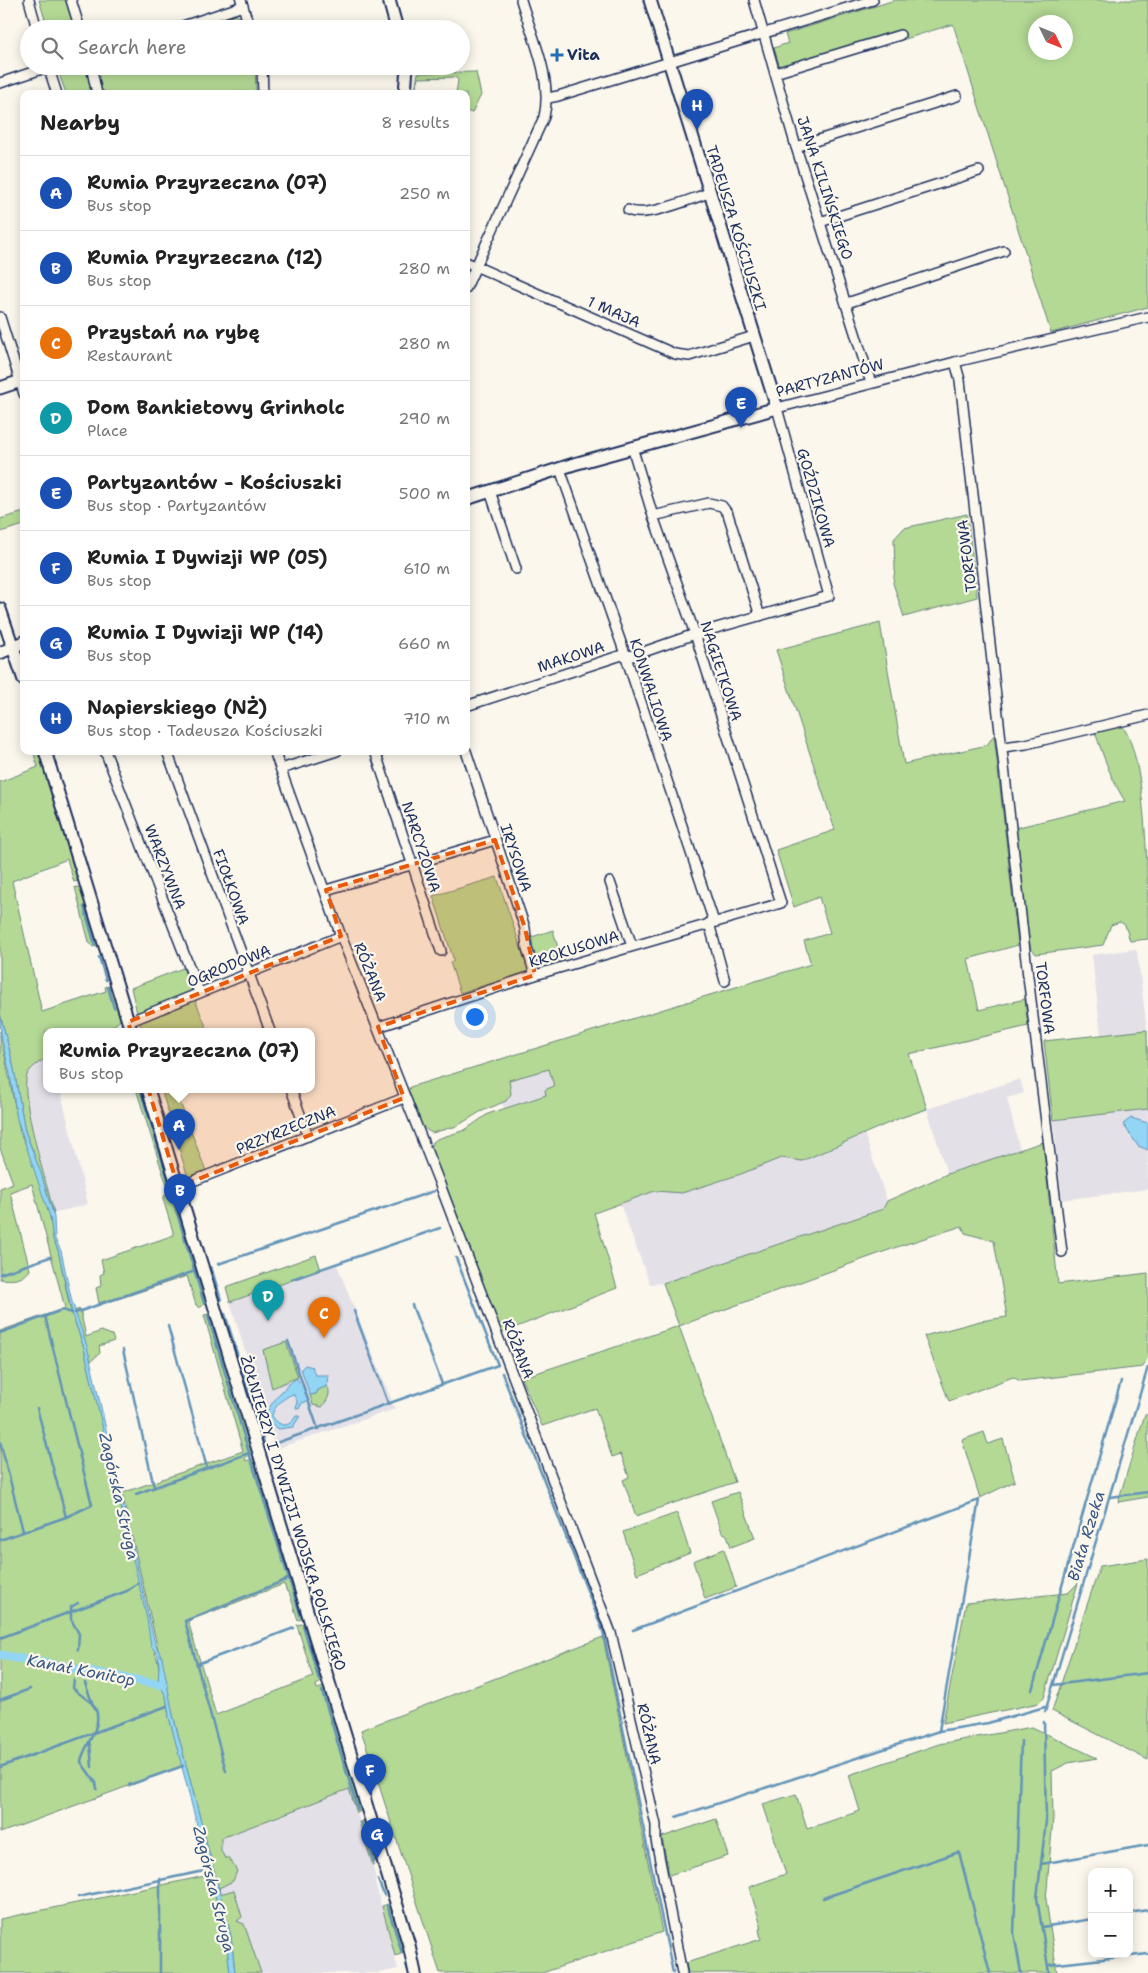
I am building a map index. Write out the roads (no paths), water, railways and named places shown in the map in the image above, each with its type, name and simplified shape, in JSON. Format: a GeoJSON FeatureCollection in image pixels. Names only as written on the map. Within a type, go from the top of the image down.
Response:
{"type":"FeatureCollection","features":[{"type":"Feature","properties":{"kind":"street"},"geometry":{"type":"LineString","coordinates":[[29,0],[35,20]]}},
{"type":"Feature","properties":{"kind":"street"},"geometry":{"type":"LineString","coordinates":[[71,0],[77,20]]}},
{"type":"Feature","properties":{"kind":"street"},"geometry":{"type":"LineString","coordinates":[[389,0],[395,20]]}},
{"type":"Feature","properties":{"kind":"street"},"geometry":{"type":"LineString","coordinates":[[470,279],[544,117],[548,98],[546,82],[521,0]]}},
{"type":"Feature","properties":{"kind":"street","name":"TADEUSZA KOŚCIUSZKI"},"geometry":{"type":"LineString","coordinates":[[650,0],[777,408]]}},
{"type":"Feature","properties":{"kind":"street","name":"JANA KILIŃSKIEGO"},"geometry":{"type":"LineString","coordinates":[[754,0],[796,148],[848,303],[872,383]]}},
{"type":"Feature","properties":{"kind":"street"},"geometry":{"type":"LineString","coordinates":[[548,98],[670,63],[873,0]]}},
{"type":"Feature","properties":{"kind":"street"},"geometry":{"type":"LineString","coordinates":[[198,20],[242,3],[247,20]]}},
{"type":"Feature","properties":{"kind":"street"},"geometry":{"type":"LineString","coordinates":[[775,73],[900,35]]}},
{"type":"Feature","properties":{"kind":"street"},"geometry":{"type":"LineString","coordinates":[[0,83],[24,75]]}},
{"type":"Feature","properties":{"kind":"street"},"geometry":{"type":"LineString","coordinates":[[51,75],[56,90]]}},
{"type":"Feature","properties":{"kind":"street"},"geometry":{"type":"LineString","coordinates":[[93,75],[97,90]]}},
{"type":"Feature","properties":{"kind":"street"},"geometry":{"type":"LineString","coordinates":[[262,75],[263,90]]}},
{"type":"Feature","properties":{"kind":"street"},"geometry":{"type":"LineString","coordinates":[[405,90],[406,75]]}},
{"type":"Feature","properties":{"kind":"street"},"geometry":{"type":"LineString","coordinates":[[796,148],[957,96]]}},
{"type":"Feature","properties":{"kind":"street"},"geometry":{"type":"LineString","coordinates":[[820,222],[979,171]]}},
{"type":"Feature","properties":{"kind":"street"},"geometry":{"type":"LineString","coordinates":[[628,210],[634,213],[647,212],[709,193]]}},
{"type":"Feature","properties":{"kind":"street"},"geometry":{"type":"LineString","coordinates":[[848,303],[1004,251]]}},
{"type":"Feature","properties":{"kind":"street","name":"1 MAJA"},"geometry":{"type":"LineString","coordinates":[[470,264],[676,354],[689,356],[754,336]]}},
{"type":"Feature","properties":{"kind":"street"},"geometry":{"type":"LineString","coordinates":[[0,317],[20,375]]}},
{"type":"Feature","properties":{"kind":"street","name":"PARTYZANTÓW"},"geometry":{"type":"LineString","coordinates":[[470,498],[632,447],[777,408],[955,362],[1148,317]]}},
{"type":"Feature","properties":{"kind":"street","name":"TORFOWA"},"geometry":{"type":"LineString","coordinates":[[955,362],[960,380],[1025,950],[1062,1252]]}},
{"type":"Feature","properties":{"kind":"street"},"geometry":{"type":"LineString","coordinates":[[0,388],[20,382]]}},
{"type":"Feature","properties":{"kind":"street","name":"GOŹDZIKOWA"},"geometry":{"type":"LineString","coordinates":[[777,408],[829,596]]}},
{"type":"Feature","properties":{"kind":"street","name":"NAGIETKOWA"},"geometry":{"type":"LineString","coordinates":[[632,447],[653,516],[695,634],[780,903]]}},
{"type":"Feature","properties":{"kind":"street","name":"KONWALIOWA"},"geometry":{"type":"LineString","coordinates":[[560,469],[625,654],[711,923],[725,981]]}},
{"type":"Feature","properties":{"kind":"street"},"geometry":{"type":"LineString","coordinates":[[490,491],[516,570]]}},
{"type":"Feature","properties":{"kind":"street"},"geometry":{"type":"LineString","coordinates":[[653,516],[709,503],[722,506],[728,514],[760,616]]}},
{"type":"Feature","properties":{"kind":"street","name":"MAKOWA"},"geometry":{"type":"LineString","coordinates":[[470,705],[625,654],[632,656],[695,634],[829,596]]}},
{"type":"Feature","properties":{"kind":"street"},"geometry":{"type":"LineString","coordinates":[[0,609],[18,644],[0,653]]}},
{"type":"Feature","properties":{"kind":"street"},"geometry":{"type":"LineString","coordinates":[[1003,747],[1026,744],[1148,715]]}},
{"type":"Feature","properties":{"kind":"street"},"geometry":{"type":"LineString","coordinates":[[46,755],[129,1027]]}},
{"type":"Feature","properties":{"kind":"street","name":"WARZYWNA"},"geometry":{"type":"LineString","coordinates":[[107,755],[199,992]]}},
{"type":"Feature","properties":{"kind":"street","name":"FIOŁKOWA"},"geometry":{"type":"LineString","coordinates":[[168,755],[269,1028]]}},
{"type":"Feature","properties":{"kind":"street","name":"RÓŻANA"},"geometry":{"type":"LineString","coordinates":[[276,755],[326,890],[341,936],[442,1191],[611,1633],[656,1826],[656,1840],[682,1973]]}},
{"type":"Feature","properties":{"kind":"street"},"geometry":{"type":"LineString","coordinates":[[281,768],[324,755]]}},
{"type":"Feature","properties":{"kind":"street","name":"NARCYZOWA"},"geometry":{"type":"LineString","coordinates":[[376,755],[441,950]]}},
{"type":"Feature","properties":{"kind":"street","name":"IRYSOWA"},"geometry":{"type":"LineString","coordinates":[[467,755],[525,928],[527,948],[535,975]]}},
{"type":"Feature","properties":{"kind":"street"},"geometry":{"type":"LineString","coordinates":[[326,890],[495,840]]}},
{"type":"Feature","properties":{"kind":"street"},"geometry":{"type":"LineString","coordinates":[[610,882],[632,946]]}},
{"type":"Feature","properties":{"kind":"street","name":"KROKUSOWA"},"geometry":{"type":"LineString","coordinates":[[378,1027],[535,975],[780,903]]}},
{"type":"Feature","properties":{"kind":"street","name":"OGRODOWA"},"geometry":{"type":"LineString","coordinates":[[129,1027],[199,992],[341,936]]}},
{"type":"Feature","properties":{"kind":"street","name":"ŻOŁNIERZY I DYWIZJI WOJSKA POLSKIEGO"},"geometry":{"type":"LineString","coordinates":[[149,1093],[409,1945],[420,1973]]}},
{"type":"Feature","properties":{"kind":"street"},"geometry":{"type":"LineString","coordinates":[[292,1093],[308,1136]]}},
{"type":"Feature","properties":{"kind":"street","name":"PRZYRZECZNA"},"geometry":{"type":"LineString","coordinates":[[178,1188],[404,1098]]}},
{"type":"Feature","properties":{"kind":"street","name":"ŻOŁNIERZY I DYWIZJI WOJSKA POLSKIEGO"},"geometry":{"type":"LineString","coordinates":[[409,1945],[415,1973]]}},
{"type":"Feature","properties":{"kind":"water","name":"Zagórska Struga"},"geometry":{"type":"Polygon","coordinates":[[[0,1014],[13,1064],[25,1131],[41,1173],[54,1217],[55,1239],[61,1251],[72,1302],[87,1346],[155,1644],[162,1657],[173,1715],[231,1936],[235,1973],[230,1973],[226,1937],[169,1717],[166,1696],[158,1682],[158,1655],[151,1646],[147,1619],[84,1348],[72,1313],[58,1250],[53,1239],[50,1217],[17,1119],[10,1074],[1,1037],[0,1014]]]}},
{"type":"Feature","properties":{"kind":"water"},"geometry":{"type":"Polygon","coordinates":[[[1131,1118],[1148,1123],[1148,1150],[1138,1146],[1123,1124],[1131,1118]]]}},
{"type":"Feature","properties":{"kind":"water"},"geometry":{"type":"Polygon","coordinates":[[[305,1365],[313,1367],[316,1375],[328,1375],[327,1386],[318,1390],[316,1394],[310,1395],[301,1369],[305,1365]]]}},
{"type":"Feature","properties":{"kind":"water"},"geometry":{"type":"Polygon","coordinates":[[[297,1378],[300,1384],[302,1382],[308,1401],[302,1403],[299,1409],[296,1408],[297,1401],[293,1394],[279,1403],[272,1416],[278,1423],[284,1425],[290,1423],[296,1416],[300,1416],[293,1427],[279,1429],[272,1425],[265,1415],[279,1394],[297,1378]]]}},
{"type":"Feature","properties":{"kind":"waterway"},"geometry":{"type":"LineString","coordinates":[[84,907],[95,945]]}},
{"type":"Feature","properties":{"kind":"waterway"},"geometry":{"type":"LineString","coordinates":[[99,957],[106,980]]}},
{"type":"Feature","properties":{"kind":"waterway"},"geometry":{"type":"LineString","coordinates":[[108,987],[114,1008]]}},
{"type":"Feature","properties":{"kind":"waterway"},"geometry":{"type":"LineString","coordinates":[[141,1093],[169,1183]]}},
{"type":"Feature","properties":{"kind":"waterway"},"geometry":{"type":"LineString","coordinates":[[218,1264],[434,1191]]}},
{"type":"Feature","properties":{"kind":"waterway"},"geometry":{"type":"LineString","coordinates":[[171,1193],[204,1303]]}},
{"type":"Feature","properties":{"kind":"waterway"},"geometry":{"type":"LineString","coordinates":[[292,1279],[440,1228]]}},
{"type":"Feature","properties":{"kind":"waterway"},"geometry":{"type":"LineString","coordinates":[[0,1274],[50,1257]]}},
{"type":"Feature","properties":{"kind":"waterway"},"geometry":{"type":"LineString","coordinates":[[273,1444],[498,1365],[456,1258]]}},
{"type":"Feature","properties":{"kind":"waterway"},"geometry":{"type":"LineString","coordinates":[[211,1267],[221,1300]]}},
{"type":"Feature","properties":{"kind":"waterway"},"geometry":{"type":"LineString","coordinates":[[75,1313],[195,1271]]}},
{"type":"Feature","properties":{"kind":"waterway"},"geometry":{"type":"LineString","coordinates":[[412,1305],[442,1384]]}},
{"type":"Feature","properties":{"kind":"waterway"},"geometry":{"type":"LineString","coordinates":[[0,1333],[62,1310],[72,1313]]}},
{"type":"Feature","properties":{"kind":"waterway"},"geometry":{"type":"LineString","coordinates":[[354,1311],[388,1403]]}},
{"type":"Feature","properties":{"kind":"waterway"},"geometry":{"type":"LineString","coordinates":[[225,1314],[265,1446]]}},
{"type":"Feature","properties":{"kind":"waterway"},"geometry":{"type":"LineString","coordinates":[[0,1540],[66,1517],[92,1505],[45,1316]]}},
{"type":"Feature","properties":{"kind":"waterway","name":"Zagórska Struga"},"geometry":{"type":"LineString","coordinates":[[136,1494],[249,1453],[208,1316]]}},
{"type":"Feature","properties":{"kind":"waterway"},"geometry":{"type":"LineString","coordinates":[[168,1326],[207,1468]]}},
{"type":"Feature","properties":{"kind":"waterway"},"geometry":{"type":"LineString","coordinates":[[288,1341],[318,1429]]}},
{"type":"Feature","properties":{"kind":"waterway"},"geometry":{"type":"LineString","coordinates":[[123,1350],[154,1487]]}},
{"type":"Feature","properties":{"kind":"waterway","name":"Biała Rzeka"},"geometry":{"type":"LineString","coordinates":[[1045,1712],[1148,1367]]}},
{"type":"Feature","properties":{"kind":"waterway"},"geometry":{"type":"LineString","coordinates":[[502,1373],[603,1631],[673,1973]]}},
{"type":"Feature","properties":{"kind":"waterway"},"geometry":{"type":"LineString","coordinates":[[1032,1690],[1121,1381]]}},
{"type":"Feature","properties":{"kind":"waterway"},"geometry":{"type":"LineString","coordinates":[[37,1408],[66,1517]]}},
{"type":"Feature","properties":{"kind":"waterway"},"geometry":{"type":"LineString","coordinates":[[0,1441],[23,1531]]}},
{"type":"Feature","properties":{"kind":"waterway"},"geometry":{"type":"LineString","coordinates":[[249,1453],[301,1617]]}},
{"type":"Feature","properties":{"kind":"waterway"},"geometry":{"type":"LineString","coordinates":[[1110,1497],[1148,1492]]}},
{"type":"Feature","properties":{"kind":"waterway"},"geometry":{"type":"LineString","coordinates":[[633,1630],[979,1500],[939,1731]]}},
{"type":"Feature","properties":{"kind":"waterway"},"geometry":{"type":"LineString","coordinates":[[226,1771],[185,1621],[288,1579]]}},
{"type":"Feature","properties":{"kind":"waterway"},"geometry":{"type":"LineString","coordinates":[[0,1638],[127,1591],[138,1583]]}},
{"type":"Feature","properties":{"kind":"waterway"},"geometry":{"type":"LineString","coordinates":[[78,1603],[71,1607],[71,1619],[79,1634],[78,1650]]}},
{"type":"Feature","properties":{"kind":"waterway"},"geometry":{"type":"LineString","coordinates":[[303,1625],[319,1680]]}},
{"type":"Feature","properties":{"kind":"waterway"},"geometry":{"type":"LineString","coordinates":[[197,1664],[294,1628]]}},
{"type":"Feature","properties":{"kind":"waterway","name":"Kanał Konitop"},"geometry":{"type":"LineString","coordinates":[[0,1655],[163,1685]]}},
{"type":"Feature","properties":{"kind":"waterway"},"geometry":{"type":"LineString","coordinates":[[1053,1685],[1148,1673]]}},
{"type":"Feature","properties":{"kind":"waterway"},"geometry":{"type":"LineString","coordinates":[[74,1680],[73,1688],[94,1706],[97,1713],[95,1728],[81,1762],[96,1783],[97,1789]]}},
{"type":"Feature","properties":{"kind":"waterway"},"geometry":{"type":"LineString","coordinates":[[85,1683],[93,1705]]}},
{"type":"Feature","properties":{"kind":"waterway"},"geometry":{"type":"LineString","coordinates":[[0,1700],[30,1689]]}},
{"type":"Feature","properties":{"kind":"waterway"},"geometry":{"type":"LineString","coordinates":[[322,1691],[358,1810]]}},
{"type":"Feature","properties":{"kind":"waterway"},"geometry":{"type":"LineString","coordinates":[[0,1767],[167,1706]]}},
{"type":"Feature","properties":{"kind":"waterway"},"geometry":{"type":"LineString","coordinates":[[676,1817],[939,1731],[988,1723],[1045,1707]]}},
{"type":"Feature","properties":{"kind":"waterway","name":"Biała Rzeka"},"geometry":{"type":"LineString","coordinates":[[1044,1722],[1046,1821],[1037,1898],[1049,1973]]}},
{"type":"Feature","properties":{"kind":"waterway"},"geometry":{"type":"LineString","coordinates":[[1021,1741],[1014,1933],[1021,1973]]}},
{"type":"Feature","properties":{"kind":"waterway"},"geometry":{"type":"LineString","coordinates":[[90,1744],[92,1767]]}},
{"type":"Feature","properties":{"kind":"waterway"},"geometry":{"type":"LineString","coordinates":[[129,1785],[183,1766]]}},
{"type":"Feature","properties":{"kind":"waterway"},"geometry":{"type":"LineString","coordinates":[[362,1823],[374,1862]]}},
{"type":"Feature","properties":{"kind":"waterway"},"geometry":{"type":"LineString","coordinates":[[1041,1864],[1148,1845]]}},
{"type":"Feature","properties":{"kind":"waterway"},"geometry":{"type":"LineString","coordinates":[[823,1898],[959,1852],[990,1973]]}},
{"type":"Feature","properties":{"kind":"waterway","name":"Zagórska Struga"},"geometry":{"type":"LineString","coordinates":[[78,1897],[209,1870]]}},
{"type":"Feature","properties":{"kind":"waterway"},"geometry":{"type":"LineString","coordinates":[[160,1879],[160,1973]]}},
{"type":"Feature","properties":{"kind":"waterway"},"geometry":{"type":"LineString","coordinates":[[378,1880],[384,1895]]}},
{"type":"Feature","properties":{"kind":"waterway"},"geometry":{"type":"LineString","coordinates":[[387,1905],[402,1953]]}},
{"type":"Feature","properties":{"kind":"waterway"},"geometry":{"type":"LineString","coordinates":[[1133,1912],[1148,1910]]}},
{"type":"Feature","properties":{"kind":"waterway"},"geometry":{"type":"LineString","coordinates":[[1042,1927],[1088,1920]]}},
{"type":"Feature","properties":{"kind":"waterway"},"geometry":{"type":"LineString","coordinates":[[1049,1965],[1148,1954]]}},
{"type":"Feature","properties":{"kind":"waterway"},"geometry":{"type":"LineString","coordinates":[[406,1964],[409,1973]]}},
{"type":"Feature","properties":{"kind":"place","name":"Vita"},"geometry":{"type":"Point","coordinates":[557,55]}},
{"type":"Feature","properties":{"kind":"place","name":"Napierskiego (NŻ)"},"geometry":{"type":"Point","coordinates":[697,130]}},
{"type":"Feature","properties":{"kind":"place","name":"Partyzantów - Kościuszki"},"geometry":{"type":"Point","coordinates":[741,428]}},
{"type":"Feature","properties":{"kind":"place","name":"Rumia Przyrzeczna (07)"},"geometry":{"type":"Point","coordinates":[179,1150]}},
{"type":"Feature","properties":{"kind":"place","name":"Rumia Przyrzeczna (12)"},"geometry":{"type":"Point","coordinates":[180,1215]}},
{"type":"Feature","properties":{"kind":"place","name":"Dom Bankietowy Grinholc"},"geometry":{"type":"Point","coordinates":[268,1321]}},
{"type":"Feature","properties":{"kind":"place","name":"Przystań na rybę"},"geometry":{"type":"Point","coordinates":[324,1338]}},
{"type":"Feature","properties":{"kind":"place","name":"Rumia I Dywizji WP (05)"},"geometry":{"type":"Point","coordinates":[370,1795]}},
{"type":"Feature","properties":{"kind":"place","name":"Rumia I Dywizji WP (14)"},"geometry":{"type":"Point","coordinates":[377,1859]}}]}
